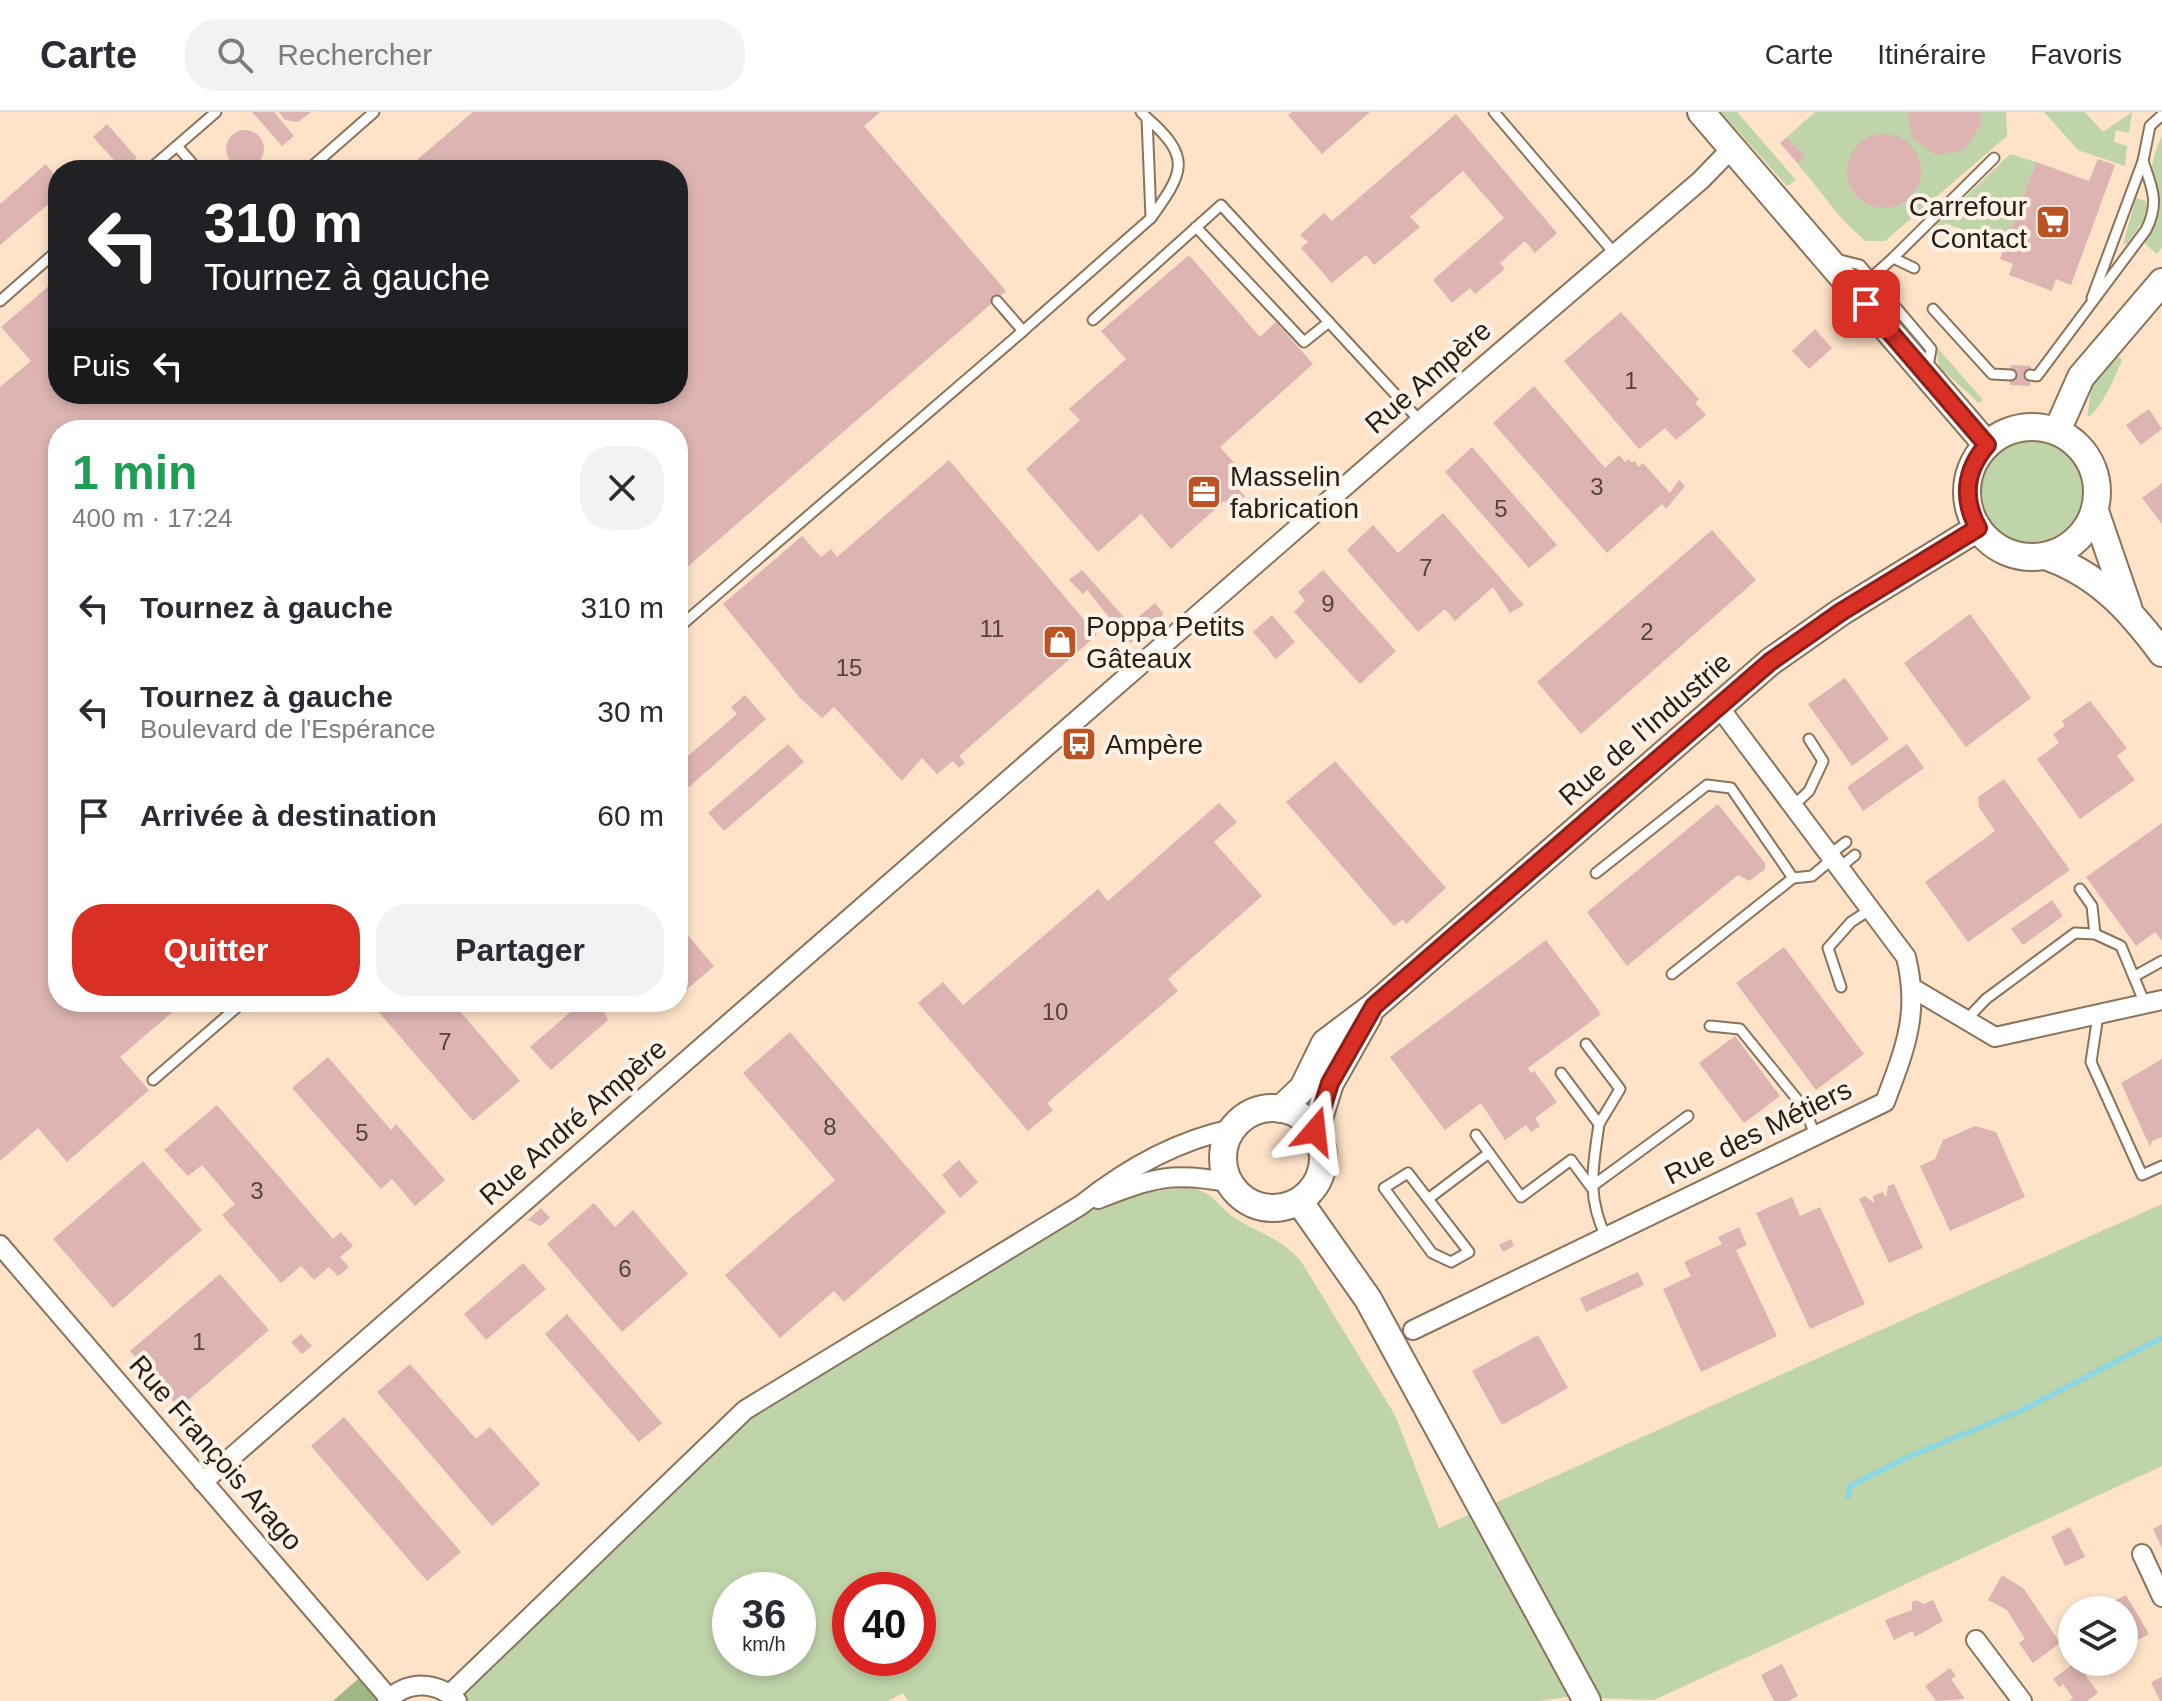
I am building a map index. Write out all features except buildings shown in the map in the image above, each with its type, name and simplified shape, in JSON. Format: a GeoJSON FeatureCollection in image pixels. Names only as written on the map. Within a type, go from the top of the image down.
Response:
{"type":"FeatureCollection","features":[{"type":"Feature","properties":{"kind":"street"},"geometry":{"type":"LineString","coordinates":[[1701,112],[1987,445]]}},
{"type":"Feature","properties":{"kind":"street","name":"Rue Ampère"},"geometry":{"type":"LineString","coordinates":[[1015,774],[1615,254],[1732,148]]}},
{"type":"Feature","properties":{"kind":"street"},"geometry":{"type":"LineString","coordinates":[[2057,431],[2081,377],[2162,282]]}},
{"type":"Feature","properties":{"kind":"street"},"geometry":{"type":"LineString","coordinates":[[2128,607],[2095,511],[2097,483],[2088,458],[2069,438],[2057,431],[2020,428],[1987,445],[1974,463],[1967,485],[1969,508],[1978,528],[2008,552],[2045,556],[2074,567],[2128,607],[2162,653]]}},
{"type":"Feature","properties":{"kind":"street"},"geometry":{"type":"LineString","coordinates":[[2045,556],[2076,540],[2095,511]]}},
{"type":"Feature","properties":{"kind":"street","name":"Rue de l'Industrie"},"geometry":{"type":"LineString","coordinates":[[1281,1109],[1303,1088],[1325,1043],[1374,1006],[1719,707],[1805,636],[1978,528]]}},
{"type":"Feature","properties":{"kind":"street","name":"Rue des Métiers"},"geometry":{"type":"LineString","coordinates":[[1413,1330],[1885,1102],[1906,1047],[1914,989],[1906,957],[1868,911],[1719,707]]}},
{"type":"Feature","properties":{"kind":"street","name":"Rue André Ampère"},"geometry":{"type":"LineString","coordinates":[[203,1482],[1015,774]]}},
{"type":"Feature","properties":{"kind":"street"},"geometry":{"type":"LineString","coordinates":[[1914,989],[1995,1037],[2154,1002]]}},
{"type":"Feature","properties":{"kind":"street","name":"Rue de l'Industrie"},"geometry":{"type":"LineString","coordinates":[[1315,1131],[1330,1083],[1374,1006]]}},
{"type":"Feature","properties":{"kind":"street"},"geometry":{"type":"LineString","coordinates":[[388,1700],[419,1685],[454,1697],[745,1410],[1081,1205],[1118,1175],[1204,1135],[1232,1129],[1257,1110],[1281,1109],[1306,1120],[1315,1131],[1323,1155],[1315,1185],[1299,1201],[1277,1208],[1245,1200],[1230,1183],[1223,1152],[1232,1129]]}},
{"type":"Feature","properties":{"kind":"street"},"geometry":{"type":"LineString","coordinates":[[1081,1205],[1143,1181],[1176,1175],[1230,1183]]}},
{"type":"Feature","properties":{"kind":"street"},"geometry":{"type":"LineString","coordinates":[[1299,1201],[1368,1299],[1587,1701]]}},
{"type":"Feature","properties":{"kind":"street","name":"Rue François Arago"},"geometry":{"type":"LineString","coordinates":[[0,1245],[388,1700]]}},
{"type":"Feature","properties":{"kind":"street"},"geometry":{"type":"LineString","coordinates":[[2142,1554],[2162,1597]]}},
{"type":"Feature","properties":{"kind":"street"},"geometry":{"type":"LineString","coordinates":[[1976,1640],[2022,1701]]}},
{"type":"Feature","properties":{"kind":"lane"},"geometry":{"type":"LineString","coordinates":[[161,160],[216,112]]}},
{"type":"Feature","properties":{"kind":"lane"},"geometry":{"type":"LineString","coordinates":[[319,160],[374,112]]}},
{"type":"Feature","properties":{"kind":"lane"},"geometry":{"type":"LineString","coordinates":[[1494,112],[1615,254]]}},
{"type":"Feature","properties":{"kind":"lane"},"geometry":{"type":"LineString","coordinates":[[1144,115],[1151,218]]}},
{"type":"Feature","properties":{"kind":"lane"},"geometry":{"type":"LineString","coordinates":[[688,619],[1151,218],[1176,183],[1181,159],[1169,137],[1144,115]]}},
{"type":"Feature","properties":{"kind":"lane"},"geometry":{"type":"LineString","coordinates":[[2086,312],[2143,161],[2150,126],[2162,115]]}},
{"type":"Feature","properties":{"kind":"lane"},"geometry":{"type":"LineString","coordinates":[[177,146],[189,160]]}},
{"type":"Feature","properties":{"kind":"lane"},"geometry":{"type":"LineString","coordinates":[[1871,278],[1994,158]]}},
{"type":"Feature","properties":{"kind":"lane"},"geometry":{"type":"LineString","coordinates":[[2030,375],[2037,376],[2155,212],[2153,191],[2143,161]]}},
{"type":"Feature","properties":{"kind":"lane"},"geometry":{"type":"LineString","coordinates":[[1093,320],[1221,205],[1420,421]]}},
{"type":"Feature","properties":{"kind":"lane"},"geometry":{"type":"LineString","coordinates":[[1196,227],[1304,342],[1329,322]]}},
{"type":"Feature","properties":{"kind":"lane"},"geometry":{"type":"LineString","coordinates":[[1825,256],[1860,265],[1931,349],[1927,375]]}},
{"type":"Feature","properties":{"kind":"lane"},"geometry":{"type":"LineString","coordinates":[[1893,258],[1914,268]]}},
{"type":"Feature","properties":{"kind":"lane"},"geometry":{"type":"LineString","coordinates":[[0,301],[48,259]]}},
{"type":"Feature","properties":{"kind":"lane"},"geometry":{"type":"LineString","coordinates":[[997,301],[1023,331]]}},
{"type":"Feature","properties":{"kind":"lane"},"geometry":{"type":"LineString","coordinates":[[1933,309],[1992,374],[2011,375]]}},
{"type":"Feature","properties":{"kind":"lane"},"geometry":{"type":"LineString","coordinates":[[1792,807],[1809,791],[1823,761],[1809,739]]}},
{"type":"Feature","properties":{"kind":"lane"},"geometry":{"type":"LineString","coordinates":[[1596,873],[1707,785],[1731,788],[1793,878]]}},
{"type":"Feature","properties":{"kind":"lane"},"geometry":{"type":"LineString","coordinates":[[1832,862],[1846,842]]}},
{"type":"Feature","properties":{"kind":"lane"},"geometry":{"type":"LineString","coordinates":[[1672,974],[1793,878],[1812,876],[1832,862],[1855,855]]}},
{"type":"Feature","properties":{"kind":"lane"},"geometry":{"type":"LineString","coordinates":[[2080,889],[2092,906],[2095,934]]}},
{"type":"Feature","properties":{"kind":"lane"},"geometry":{"type":"LineString","coordinates":[[1841,987],[1828,948],[1851,922],[1868,911]]}},
{"type":"Feature","properties":{"kind":"lane"},"geometry":{"type":"LineString","coordinates":[[1966,1020],[1986,999],[2075,933],[2095,934],[2121,946],[2135,976],[2154,1002]]}},
{"type":"Feature","properties":{"kind":"lane"},"geometry":{"type":"LineString","coordinates":[[2135,976],[2162,961]]}},
{"type":"Feature","properties":{"kind":"lane"},"geometry":{"type":"LineString","coordinates":[[153,1080],[231,1012]]}},
{"type":"Feature","properties":{"kind":"lane"},"geometry":{"type":"LineString","coordinates":[[2098,1015],[2091,1062],[2142,1175],[2162,1166]]}},
{"type":"Feature","properties":{"kind":"lane"},"geometry":{"type":"LineString","coordinates":[[1710,1026],[1740,1029],[1805,1109],[1815,1135]]}},
{"type":"Feature","properties":{"kind":"lane"},"geometry":{"type":"LineString","coordinates":[[1586,1044],[1620,1089],[1599,1124],[1591,1187],[1595,1213],[1606,1237]]}},
{"type":"Feature","properties":{"kind":"lane"},"geometry":{"type":"LineString","coordinates":[[1561,1073],[1599,1124]]}},
{"type":"Feature","properties":{"kind":"lane"},"geometry":{"type":"LineString","coordinates":[[1591,1187],[1688,1116]]}},
{"type":"Feature","properties":{"kind":"lane"},"geometry":{"type":"LineString","coordinates":[[1476,1135],[1521,1197],[1571,1160],[1591,1187]]}},
{"type":"Feature","properties":{"kind":"lane"},"geometry":{"type":"LineString","coordinates":[[1428,1199],[1489,1153]]}},
{"type":"Feature","properties":{"kind":"lane"},"geometry":{"type":"LineString","coordinates":[[1408,1173],[1428,1199],[1469,1252],[1451,1262],[1432,1253],[1384,1188],[1408,1173]]}},
{"type":"Feature","properties":{"kind":"green space"},"geometry":{"type":"Polygon","coordinates":[[[1721,112],[1737,112],[1796,180],[1787,186],[1721,112]]]}},
{"type":"Feature","properties":{"kind":"green space"},"geometry":{"type":"Polygon","coordinates":[[[1815,112],[2006,112],[2007,136],[1885,241],[1865,241],[1841,218],[1798,164],[1804,157],[1787,137],[1815,112]]]}},
{"type":"Feature","properties":{"kind":"green space"},"geometry":{"type":"Polygon","coordinates":[[[2044,112],[2085,112],[2103,132],[2132,112],[2129,133],[2116,130],[2114,142],[2127,146],[2125,166],[2078,150],[2044,112]]]}},
{"type":"Feature","properties":{"kind":"green space"},"geometry":{"type":"Polygon","coordinates":[[[2162,136],[2162,247],[2157,254],[2145,244],[2152,213],[2152,165],[2162,136]]]}},
{"type":"Feature","properties":{"kind":"green space"},"geometry":{"type":"Polygon","coordinates":[[[2010,154],[2036,162],[2005,245],[1945,223],[1938,237],[1928,233],[2010,154]]]}},
{"type":"Feature","properties":{"kind":"green space"},"geometry":{"type":"Polygon","coordinates":[[[2136,198],[2146,201],[2148,214],[2127,244],[2123,244],[2136,198]]]}},
{"type":"Feature","properties":{"kind":"green space"},"geometry":{"type":"Polygon","coordinates":[[[1936,346],[1983,400],[1979,403],[1939,367],[1936,346]]]}},
{"type":"Feature","properties":{"kind":"green space"},"geometry":{"type":"Polygon","coordinates":[[[2115,353],[2122,360],[2116,374],[2102,401],[2087,417],[2092,384],[2115,353]]]}},
{"type":"Feature","properties":{"kind":"green space"},"geometry":{"type":"Polygon","coordinates":[[[2031,438],[2051,442],[2074,461],[2083,490],[2079,510],[2060,533],[2031,542],[2011,538],[1988,519],[1979,490],[1983,470],[2002,447],[2031,438]]]}},
{"type":"Feature","properties":{"kind":"green space"},"geometry":{"type":"Polygon","coordinates":[[[1186,1187],[1204,1192],[1230,1215],[1278,1241],[1301,1261],[1395,1415],[1439,1528],[2162,1204],[2162,1466],[1654,1700],[1567,1697],[1539,1701],[908,1701],[903,1693],[888,1701],[442,1701],[745,1410],[1081,1202],[1186,1187]]]}},
{"type":"Feature","properties":{"kind":"green space"},"geometry":{"type":"Polygon","coordinates":[[[366,1672],[389,1701],[333,1701],[366,1672]]]}},
{"type":"Feature","properties":{"kind":"waterway"},"geometry":{"type":"LineString","coordinates":[[1848,1497],[1850,1486],[1910,1456],[2020,1411],[2162,1338]]}},
{"type":"Feature","properties":{"kind":"place","name":"Carrefour Contact"},"geometry":{"type":"Point","coordinates":[2053,222]}},
{"type":"Feature","properties":{"kind":"place","name":"Masselin fabrication"},"geometry":{"type":"Point","coordinates":[1204,492]}},
{"type":"Feature","properties":{"kind":"place","name":"Poppa Petits Gâteaux"},"geometry":{"type":"Point","coordinates":[1060,642]}},
{"type":"Feature","properties":{"kind":"place","name":"Ampère"},"geometry":{"type":"Point","coordinates":[1079,744]}},
{"type":"Feature","properties":{"kind":"route"},"geometry":{"type":"LineString","coordinates":[[1315,1131],[1330,1083],[1374,1006],[1770,662],[1841,612],[1978,528],[1969,508],[1967,485],[1974,463],[1987,445],[1866,304]]}}]}
